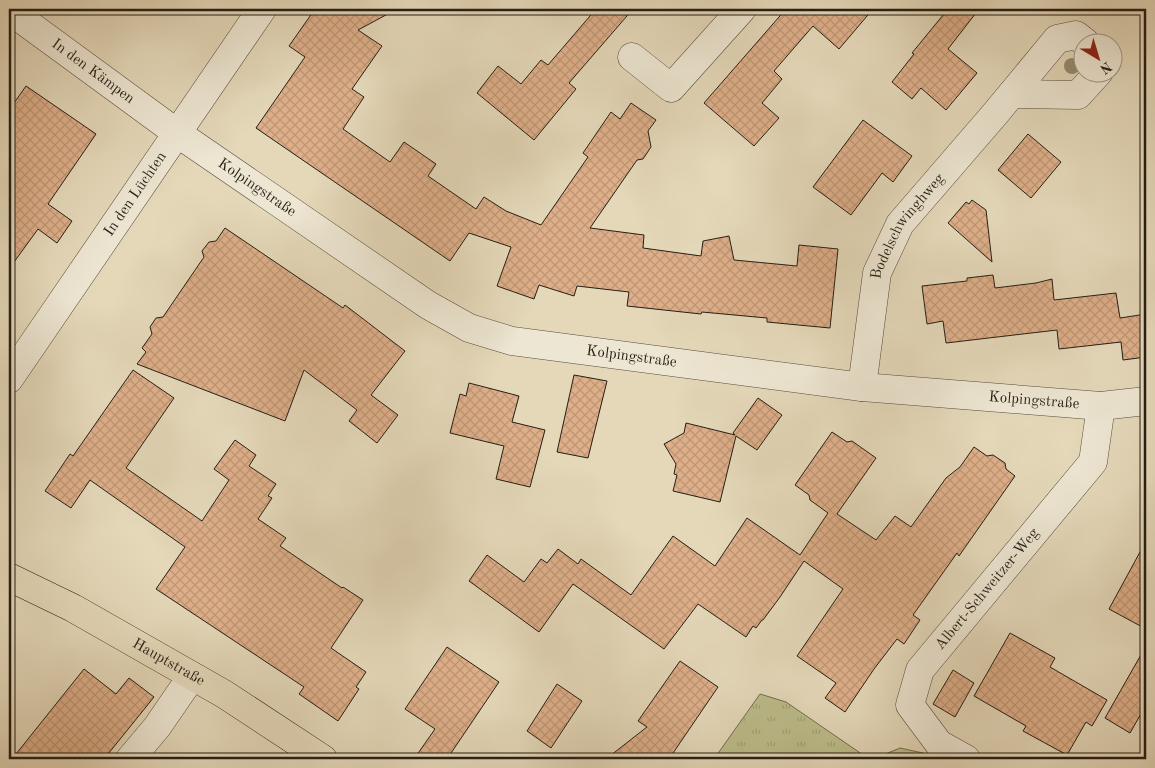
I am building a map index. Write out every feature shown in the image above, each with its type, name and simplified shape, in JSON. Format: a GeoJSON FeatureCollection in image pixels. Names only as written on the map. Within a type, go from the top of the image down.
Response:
{"type":"FeatureCollection","features":[{"type":"Feature","properties":{"kind":"main road","name":"Hauptstraße"},"geometry":{"type":"LineString","coordinates":[[9,577],[73,608],[224,694],[309,755]]}},
{"type":"Feature","properties":{"kind":"street","name":"In den Lüchten"},"geometry":{"type":"LineString","coordinates":[[9,379],[262,9]]}},
{"type":"Feature","properties":{"kind":"street"},"geometry":{"type":"LineString","coordinates":[[632,57],[671,88],[742,9]]}},
{"type":"Feature","properties":{"kind":"street","name":"In den Kämpen"},"geometry":{"type":"LineString","coordinates":[[9,10],[177,132]]}},
{"type":"Feature","properties":{"kind":"street","name":"Bodelschwinghweg"},"geometry":{"type":"LineString","coordinates":[[862,387],[877,273],[900,224],[1057,39],[1072,36]]}},
{"type":"Feature","properties":{"kind":"street"},"geometry":{"type":"LineString","coordinates":[[1012,94],[1078,95],[1090,82]]}},
{"type":"Feature","properties":{"kind":"street","name":"Kolpingstraße"},"geometry":{"type":"LineString","coordinates":[[177,132],[428,305],[469,328],[512,341],[862,387],[1101,406],[1146,401]]}},
{"type":"Feature","properties":{"kind":"street","name":"Albert-Schweitzer-Weg"},"geometry":{"type":"LineString","coordinates":[[966,759],[939,744],[910,705],[920,670],[1093,462],[1101,406]]}},
{"type":"Feature","properties":{"kind":"street"},"geometry":{"type":"LineString","coordinates":[[130,759],[157,727],[192,676]]}},
{"type":"Feature","properties":{"kind":"green space"},"geometry":{"type":"Polygon","coordinates":[[[760,694],[786,702],[869,759],[714,759],[760,694]]]}},
{"type":"Feature","properties":{"kind":"green space"},"geometry":{"type":"Polygon","coordinates":[[[900,748],[923,753],[934,759],[873,759],[900,748]]]}},
{"type":"Feature","properties":{"kind":"building"},"geometry":{"type":"Polygon","coordinates":[[[315,9],[397,9],[358,30],[382,46],[352,89],[364,97],[343,129],[390,162],[404,142],[436,164],[428,176],[476,209],[484,197],[506,211],[541,225],[588,157],[583,153],[611,112],[620,119],[631,103],[656,120],[648,131],[651,147],[643,159],[637,160],[590,228],[644,235],[643,248],[701,256],[703,241],[729,236],[734,260],[797,266],[799,245],[838,249],[830,328],[767,322],[767,318],[702,312],[701,314],[627,306],[629,292],[577,286],[574,296],[539,285],[534,299],[497,286],[511,247],[469,233],[450,261],[256,128],[305,57],[289,46],[315,9]]]}},
{"type":"Feature","properties":{"kind":"building"},"geometry":{"type":"Polygon","coordinates":[[[596,9],[633,9],[569,83],[576,89],[534,140],[477,93],[498,66],[521,84],[541,60],[548,65],[596,9]]]}},
{"type":"Feature","properties":{"kind":"building"},"geometry":{"type":"Polygon","coordinates":[[[786,9],[873,9],[839,49],[813,26],[774,71],[782,79],[762,103],[779,118],[754,146],[704,103],[786,9]]]}},
{"type":"Feature","properties":{"kind":"building"},"geometry":{"type":"Polygon","coordinates":[[[948,9],[979,9],[948,49],[977,73],[946,110],[921,88],[912,99],[892,82],[914,54],[912,53],[948,9]]]}},
{"type":"Feature","properties":{"kind":"building"},"geometry":{"type":"Polygon","coordinates":[[[26,86],[96,134],[48,204],[72,221],[57,243],[38,229],[9,269],[9,110],[26,86]]]}},
{"type":"Feature","properties":{"kind":"building"},"geometry":{"type":"Polygon","coordinates":[[[863,120],[912,156],[893,182],[882,173],[851,215],[813,187],[863,120]]]}},
{"type":"Feature","properties":{"kind":"building"},"geometry":{"type":"Polygon","coordinates":[[[1028,134],[1061,162],[1031,198],[998,170],[1028,134]]]}},
{"type":"Feature","properties":{"kind":"building"},"geometry":{"type":"Polygon","coordinates":[[[972,200],[986,210],[992,262],[948,223],[966,202],[969,204],[972,200]]]}},
{"type":"Feature","properties":{"kind":"building"},"geometry":{"type":"Polygon","coordinates":[[[225,228],[343,308],[345,305],[405,351],[371,395],[398,415],[377,443],[349,421],[357,410],[304,370],[285,421],[137,364],[146,352],[142,348],[152,334],[150,327],[156,318],[163,317],[204,257],[202,251],[209,242],[216,241],[225,228]]]}},
{"type":"Feature","properties":{"kind":"building"},"geometry":{"type":"Polygon","coordinates":[[[993,275],[995,288],[1052,279],[1054,300],[1116,293],[1120,318],[1146,314],[1146,357],[1123,360],[1121,342],[1059,349],[1057,330],[946,343],[943,321],[927,324],[922,286],[967,281],[967,278],[993,275]]]}},
{"type":"Feature","properties":{"kind":"building"},"geometry":{"type":"Polygon","coordinates":[[[133,370],[174,398],[126,468],[202,521],[229,480],[214,469],[235,440],[256,455],[249,466],[276,484],[268,496],[272,498],[258,519],[286,538],[280,546],[363,600],[331,648],[366,672],[356,687],[359,689],[338,721],[299,694],[304,687],[156,589],[185,547],[90,480],[71,508],[45,491],[70,454],[73,456],[133,370]]]}},
{"type":"Feature","properties":{"kind":"building"},"geometry":{"type":"Polygon","coordinates":[[[574,375],[607,381],[588,458],[557,452],[574,375]]]}},
{"type":"Feature","properties":{"kind":"building"},"geometry":{"type":"Polygon","coordinates":[[[469,383],[519,396],[512,422],[545,430],[530,487],[496,479],[504,446],[450,433],[460,394],[466,396],[469,383]]]}},
{"type":"Feature","properties":{"kind":"building"},"geometry":{"type":"Polygon","coordinates":[[[758,398],[782,415],[757,450],[736,436],[720,502],[673,491],[677,475],[674,474],[676,464],[664,444],[684,433],[686,423],[735,435],[733,433],[758,398]]]}},
{"type":"Feature","properties":{"kind":"building"},"geometry":{"type":"Polygon","coordinates":[[[832,432],[847,442],[852,441],[876,458],[837,514],[876,540],[895,516],[911,527],[946,478],[960,467],[974,447],[987,456],[993,455],[1005,463],[1006,469],[1015,476],[959,556],[957,553],[913,615],[920,620],[904,644],[897,639],[845,712],[825,698],[836,683],[797,656],[843,589],[804,561],[763,620],[756,628],[753,626],[746,637],[698,604],[664,649],[573,584],[539,632],[469,581],[487,555],[524,582],[541,559],[547,563],[558,549],[578,564],[581,559],[631,595],[673,536],[715,566],[747,518],[800,555],[828,513],[810,500],[809,495],[795,485],[832,432]]]}},
{"type":"Feature","properties":{"kind":"building"},"geometry":{"type":"Polygon","coordinates":[[[1146,541],[1146,629],[1109,609],[1146,541]]]}},
{"type":"Feature","properties":{"kind":"building"},"geometry":{"type":"Polygon","coordinates":[[[1010,633],[1055,658],[1050,667],[1107,700],[1092,726],[1086,722],[1067,755],[1023,731],[1026,726],[974,696],[1010,633]]]}},
{"type":"Feature","properties":{"kind":"building"},"geometry":{"type":"Polygon","coordinates":[[[1146,646],[1146,705],[1130,733],[1105,718],[1146,646]]]}},
{"type":"Feature","properties":{"kind":"building"},"geometry":{"type":"Polygon","coordinates":[[[447,647],[499,682],[447,759],[414,759],[435,729],[405,709],[447,647]]]}},
{"type":"Feature","properties":{"kind":"building"},"geometry":{"type":"Polygon","coordinates":[[[680,661],[718,687],[669,759],[606,759],[647,727],[638,721],[680,661]]]}},
{"type":"Feature","properties":{"kind":"building"},"geometry":{"type":"Polygon","coordinates":[[[84,669],[116,694],[129,678],[154,697],[104,759],[12,759],[84,669]]]}},
{"type":"Feature","properties":{"kind":"building"},"geometry":{"type":"Polygon","coordinates":[[[953,670],[974,683],[955,717],[933,704],[953,670]]]}},
{"type":"Feature","properties":{"kind":"building"},"geometry":{"type":"Polygon","coordinates":[[[557,684],[582,701],[551,748],[527,731],[557,684]]]}}]}
